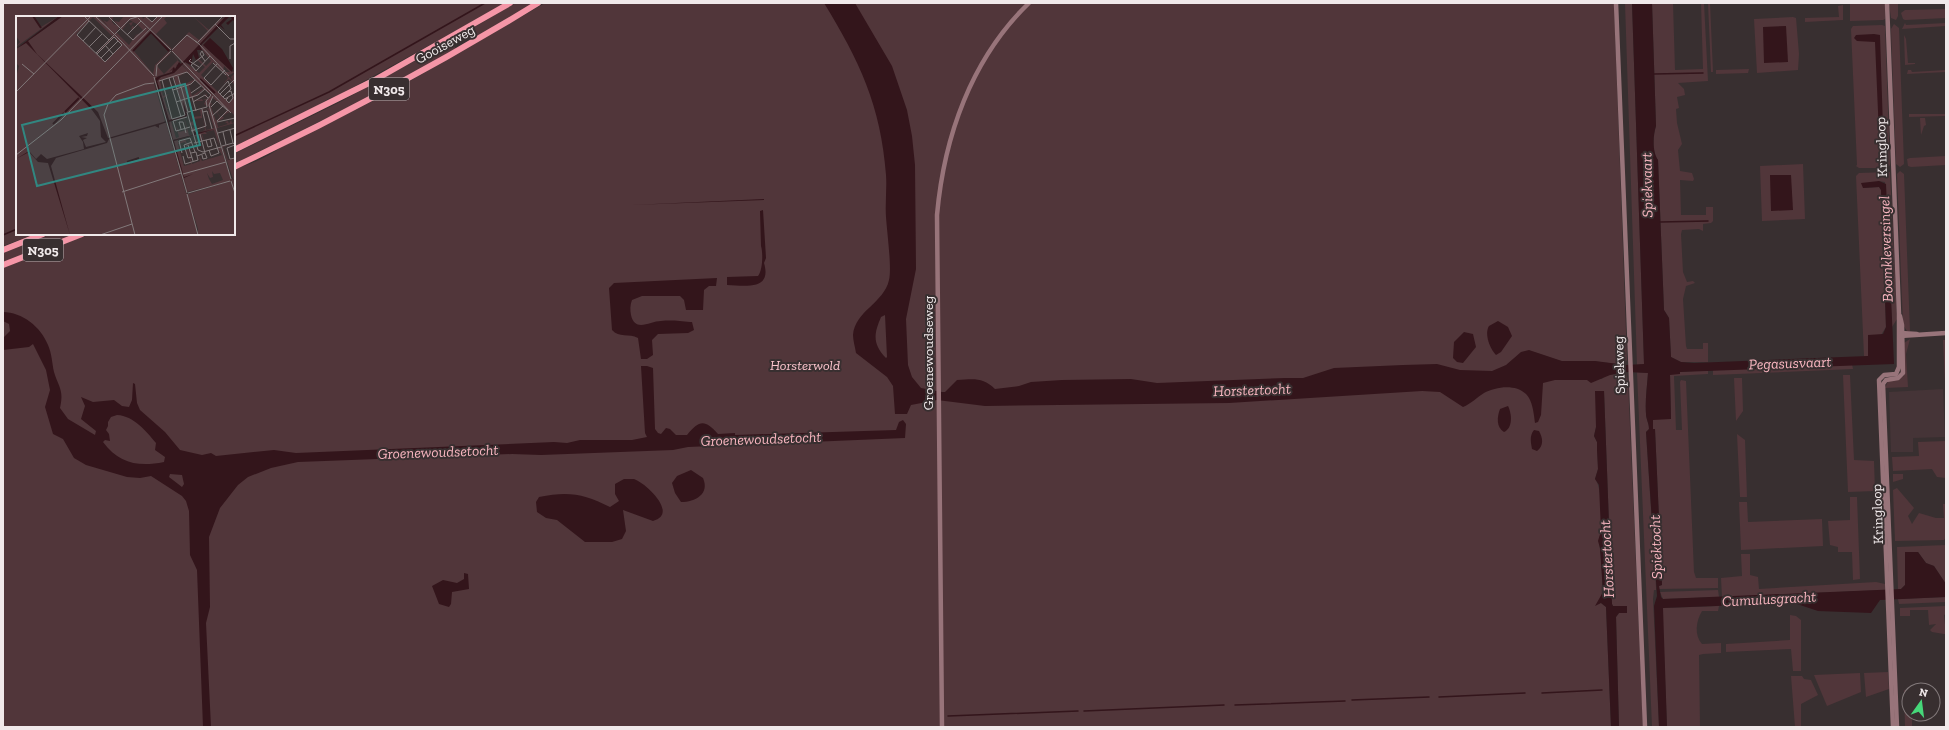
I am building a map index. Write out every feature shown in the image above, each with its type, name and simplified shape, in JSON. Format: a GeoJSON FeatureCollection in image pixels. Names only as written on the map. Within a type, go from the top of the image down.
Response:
{"type":"FeatureCollection","features":[{"type":"Feature","properties":{"kind":"highway","name":"Gooiseweg"},"geometry":{"type":"LineString","coordinates":[[235,150],[373,81],[510,3]]}},
{"type":"Feature","properties":{"kind":"highway","name":"Gooiseweg"},"geometry":{"type":"LineString","coordinates":[[235,166],[380,94],[456,52],[538,3]]}},
{"type":"Feature","properties":{"kind":"highway","name":"N305"},"geometry":{"type":"LineString","coordinates":[[3,250],[40,235]]}},
{"type":"Feature","properties":{"kind":"highway","name":"N305"},"geometry":{"type":"LineString","coordinates":[[3,265],[79,235]]}},
{"type":"Feature","properties":{"kind":"street","name":"Groenewoudseweg"},"geometry":{"type":"LineString","coordinates":[[942,727],[937,215],[946,154],[953,126],[974,79],[994,45],[1029,3]]}},
{"type":"Feature","properties":{"kind":"street","name":"Spiekweg"},"geometry":{"type":"LineString","coordinates":[[1616,3],[1645,727]]}},
{"type":"Feature","properties":{"kind":"street","name":"Kringloop"},"geometry":{"type":"LineString","coordinates":[[1887,3],[1899,314],[1903,373],[1898,378],[1886,380],[1883,384],[1889,589],[1897,727]]}},
{"type":"Feature","properties":{"kind":"street"},"geometry":{"type":"LineString","coordinates":[[1901,335],[1946,333]]}},
{"type":"Feature","properties":{"kind":"street","name":"Kringloop"},"geometry":{"type":"LineString","coordinates":[[1890,601],[1893,727]]}},
{"type":"Feature","properties":{"kind":"shaded area"},"geometry":{"type":"Polygon","coordinates":[[[1943,389],[1945,437],[1913,438],[1913,452],[1891,452],[1889,392],[1943,389]]]}},
{"type":"Feature","properties":{"kind":"green space"},"geometry":{"type":"Polygon","coordinates":[[[3,3],[506,3],[339,95],[328,99],[307,112],[235,148],[235,16],[16,16],[16,235],[32,235],[3,246],[3,3]]]}},
{"type":"Feature","properties":{"kind":"green space"},"geometry":{"type":"Polygon","coordinates":[[[515,3],[534,3],[473,39],[468,31],[515,3]]]}},
{"type":"Feature","properties":{"kind":"green space","name":"Horsterwold"},"geometry":{"type":"Polygon","coordinates":[[[545,3],[1614,3],[1627,360],[1626,365],[1591,361],[1592,382],[1596,379],[1602,379],[1604,376],[1626,372],[1628,381],[1643,727],[1619,727],[1616,617],[1619,613],[1627,613],[1627,607],[1613,606],[1612,604],[1604,391],[1594,436],[1597,442],[1598,469],[1595,479],[1599,489],[1601,504],[1601,533],[1599,540],[1602,572],[1601,603],[1606,607],[1611,727],[3,727],[3,267],[86,235],[235,235],[235,169],[260,160],[283,146],[391,92],[545,3]]]}},
{"type":"Feature","properties":{"kind":"green space"},"geometry":{"type":"Polygon","coordinates":[[[1625,3],[1632,3],[1644,362],[1644,364],[1637,365],[1625,3]]]}},
{"type":"Feature","properties":{"kind":"green space"},"geometry":{"type":"Polygon","coordinates":[[[1652,3],[1673,3],[1675,70],[1703,69],[1701,3],[1704,3],[1708,81],[1678,83],[1684,89],[1685,95],[1677,97],[1679,108],[1676,109],[1677,123],[1682,144],[1678,150],[1680,171],[1692,173],[1694,179],[1693,181],[1680,180],[1681,215],[1706,215],[1706,207],[1713,207],[1713,221],[1711,223],[1703,224],[1703,231],[1699,229],[1682,230],[1681,234],[1683,272],[1687,282],[1693,281],[1695,283],[1686,286],[1683,299],[1686,346],[1687,349],[1703,349],[1703,343],[1708,343],[1708,362],[1681,362],[1671,357],[1669,318],[1664,310],[1658,160],[1655,153],[1654,143],[1656,126],[1652,3]]]}},
{"type":"Feature","properties":{"kind":"green space"},"geometry":{"type":"Polygon","coordinates":[[[1708,3],[1710,3],[1713,72],[1711,72],[1708,3]]]}},
{"type":"Feature","properties":{"kind":"green space"},"geometry":{"type":"Polygon","coordinates":[[[1850,3],[1885,3],[1885,19],[1850,21],[1850,3]]]}},
{"type":"Feature","properties":{"kind":"green space"},"geometry":{"type":"Polygon","coordinates":[[[1889,3],[1898,3],[1898,16],[1896,20],[1891,18],[1889,3]]]}},
{"type":"Feature","properties":{"kind":"green space"},"geometry":{"type":"Polygon","coordinates":[[[1843,5],[1843,20],[1805,22],[1805,18],[1839,17],[1838,6],[1843,5]]]}},
{"type":"Feature","properties":{"kind":"green space"},"geometry":{"type":"Polygon","coordinates":[[[1946,9],[1946,18],[1905,20],[1903,19],[1901,13],[1905,10],[1946,9]]]}},
{"type":"Feature","properties":{"kind":"green space"},"geometry":{"type":"Polygon","coordinates":[[[1796,18],[1799,54],[1798,70],[1757,73],[1754,19],[1796,18]]]}},
{"type":"Feature","properties":{"kind":"green space"},"geometry":{"type":"Polygon","coordinates":[[[1905,23],[1906,25],[1946,23],[1946,26],[1902,29],[1905,23]]]}},
{"type":"Feature","properties":{"kind":"green space"},"geometry":{"type":"Polygon","coordinates":[[[1894,24],[1899,28],[1904,164],[1900,167],[1896,164],[1891,29],[1894,24]]]}},
{"type":"Feature","properties":{"kind":"green space"},"geometry":{"type":"Polygon","coordinates":[[[1853,26],[1885,26],[1890,165],[1887,168],[1859,168],[1856,166],[1851,29],[1853,26]]]}},
{"type":"Feature","properties":{"kind":"green space"},"geometry":{"type":"Polygon","coordinates":[[[1904,35],[1906,39],[1908,63],[1915,64],[1905,65],[1904,35]]]}},
{"type":"Feature","properties":{"kind":"green space"},"geometry":{"type":"Polygon","coordinates":[[[451,41],[456,49],[349,107],[235,164],[235,154],[340,102],[451,41]]]}},
{"type":"Feature","properties":{"kind":"green space"},"geometry":{"type":"Polygon","coordinates":[[[1749,69],[1748,73],[1716,74],[1716,70],[1749,69]]]}},
{"type":"Feature","properties":{"kind":"green space"},"geometry":{"type":"Polygon","coordinates":[[[1908,70],[1911,70],[1912,72],[1946,70],[1946,72],[1907,74],[1908,70]]]}},
{"type":"Feature","properties":{"kind":"green space"},"geometry":{"type":"Polygon","coordinates":[[[1909,114],[1946,114],[1946,116],[1909,117],[1909,114]]]}},
{"type":"Feature","properties":{"kind":"green space"},"geometry":{"type":"Polygon","coordinates":[[[1920,118],[1925,118],[1926,125],[1924,126],[1921,135],[1920,118]]]}},
{"type":"Feature","properties":{"kind":"green space"},"geometry":{"type":"Polygon","coordinates":[[[1946,156],[1946,165],[1908,166],[1907,159],[1910,158],[1946,156]]]}},
{"type":"Feature","properties":{"kind":"green space"},"geometry":{"type":"Polygon","coordinates":[[[1803,164],[1805,219],[1762,221],[1760,166],[1803,164]]]}},
{"type":"Feature","properties":{"kind":"green space"},"geometry":{"type":"Polygon","coordinates":[[[1900,171],[1904,174],[1910,331],[1907,331],[1903,325],[1897,174],[1900,171]]]}},
{"type":"Feature","properties":{"kind":"green space"},"geometry":{"type":"Polygon","coordinates":[[[1890,172],[1897,319],[1892,327],[1885,182],[1879,181],[1863,188],[1879,187],[1881,190],[1886,327],[1868,356],[1864,356],[1856,176],[1859,173],[1890,172]]]}},
{"type":"Feature","properties":{"kind":"green space"},"geometry":{"type":"Polygon","coordinates":[[[48,235],[71,235],[3,262],[3,253],[48,235]]]}},
{"type":"Feature","properties":{"kind":"green space"},"geometry":{"type":"Polygon","coordinates":[[[1910,339],[1906,354],[1908,387],[1885,388],[1888,381],[1904,376],[1904,343],[1910,339]]]}},
{"type":"Feature","properties":{"kind":"green space"},"geometry":{"type":"Polygon","coordinates":[[[1943,340],[1946,340],[1946,382],[1945,382],[1943,340]]]}},
{"type":"Feature","properties":{"kind":"green space"},"geometry":{"type":"Polygon","coordinates":[[[1852,364],[1853,369],[1713,375],[1713,370],[1852,364]]]}},
{"type":"Feature","properties":{"kind":"green space"},"geometry":{"type":"Polygon","coordinates":[[[1708,370],[1708,374],[1674,376],[1676,430],[1682,430],[1681,380],[1686,381],[1694,572],[1696,578],[1718,578],[1718,588],[1659,589],[1659,586],[1662,585],[1655,430],[1653,429],[1653,419],[1671,419],[1670,374],[1708,370]]]}},
{"type":"Feature","properties":{"kind":"green space"},"geometry":{"type":"Polygon","coordinates":[[[1637,372],[1648,373],[1646,416],[1649,429],[1646,432],[1656,587],[1656,590],[1654,590],[1653,599],[1659,727],[1652,727],[1637,372]]]}},
{"type":"Feature","properties":{"kind":"green space"},"geometry":{"type":"Polygon","coordinates":[[[1843,375],[1850,375],[1854,460],[1874,461],[1875,491],[1848,492],[1843,375]]]}},
{"type":"Feature","properties":{"kind":"green space"},"geometry":{"type":"Polygon","coordinates":[[[1734,378],[1742,378],[1743,411],[1736,421],[1734,378]]]}},
{"type":"Feature","properties":{"kind":"green space"},"geometry":{"type":"Polygon","coordinates":[[[1737,434],[1745,440],[1747,497],[1740,497],[1737,434]]]}},
{"type":"Feature","properties":{"kind":"green space"},"geometry":{"type":"Polygon","coordinates":[[[1946,441],[1946,478],[1937,477],[1932,469],[1893,471],[1892,457],[1919,456],[1918,442],[1946,441]]]}},
{"type":"Feature","properties":{"kind":"green space"},"geometry":{"type":"Polygon","coordinates":[[[1893,474],[1903,474],[1903,479],[1893,482],[1893,474]]]}},
{"type":"Feature","properties":{"kind":"green space"},"geometry":{"type":"Polygon","coordinates":[[[1897,488],[1914,508],[1908,516],[1912,524],[1919,513],[1936,518],[1944,518],[1943,504],[1946,504],[1946,537],[1944,540],[1895,541],[1893,490],[1897,488]]]}},
{"type":"Feature","properties":{"kind":"green space"},"geometry":{"type":"Polygon","coordinates":[[[1850,497],[1857,497],[1860,579],[1853,580],[1852,552],[1838,552],[1838,547],[1830,545],[1828,521],[1850,520],[1850,497]]]}},
{"type":"Feature","properties":{"kind":"green space"},"geometry":{"type":"Polygon","coordinates":[[[1739,502],[1747,502],[1748,522],[1822,519],[1823,546],[1741,550],[1739,502]]]}},
{"type":"Feature","properties":{"kind":"green space"},"geometry":{"type":"Polygon","coordinates":[[[1946,545],[1946,584],[1934,566],[1926,563],[1918,552],[1905,552],[1905,585],[1898,590],[1897,547],[1946,545]]]}},
{"type":"Feature","properties":{"kind":"green space"},"geometry":{"type":"Polygon","coordinates":[[[1741,554],[1750,554],[1750,575],[1758,577],[1759,589],[1876,582],[1885,584],[1885,590],[1722,597],[1721,578],[1742,576],[1741,554]]]}},
{"type":"Feature","properties":{"kind":"green space"},"geometry":{"type":"Polygon","coordinates":[[[1718,590],[1719,597],[1663,599],[1660,592],[1718,590]]]}},
{"type":"Feature","properties":{"kind":"green space"},"geometry":{"type":"Polygon","coordinates":[[[1946,597],[1946,602],[1899,604],[1898,599],[1946,597]]]}},
{"type":"Feature","properties":{"kind":"green space"},"geometry":{"type":"Polygon","coordinates":[[[1719,606],[1718,611],[1702,611],[1697,623],[1697,632],[1699,640],[1702,644],[1721,643],[1721,653],[1699,655],[1700,727],[1667,727],[1662,608],[1719,606]]]}},
{"type":"Feature","properties":{"kind":"green space"},"geometry":{"type":"Polygon","coordinates":[[[1946,606],[1946,614],[1944,615],[1946,634],[1932,632],[1930,630],[1936,624],[1929,625],[1928,610],[1910,610],[1910,616],[1900,616],[1900,608],[1946,606]]]}},
{"type":"Feature","properties":{"kind":"green space"},"geometry":{"type":"Polygon","coordinates":[[[1790,615],[1796,616],[1801,620],[1801,671],[1793,671],[1791,649],[1726,652],[1726,644],[1790,640],[1790,615]]]}},
{"type":"Feature","properties":{"kind":"green space"},"geometry":{"type":"Polygon","coordinates":[[[1888,672],[1889,689],[1866,697],[1864,673],[1888,672]]]}},
{"type":"Feature","properties":{"kind":"green space"},"geometry":{"type":"Polygon","coordinates":[[[1860,673],[1861,692],[1827,706],[1814,675],[1860,673]]]}},
{"type":"Feature","properties":{"kind":"green space"},"geometry":{"type":"Polygon","coordinates":[[[1791,676],[1802,676],[1804,679],[1811,680],[1818,695],[1801,704],[1801,727],[1795,727],[1791,676]]]}},
{"type":"Feature","properties":{"kind":"green space"},"geometry":{"type":"Polygon","coordinates":[[[1905,722],[1912,722],[1912,727],[1905,727],[1905,722]]]}},
{"type":"Feature","properties":{"kind":"water"},"geometry":{"type":"Polygon","coordinates":[[[824,3],[855,3],[892,66],[907,110],[912,136],[915,165],[916,269],[906,319],[908,365],[912,377],[921,388],[945,392],[957,380],[968,379],[986,382],[995,389],[1019,386],[1031,382],[1062,380],[1131,379],[1157,383],[1303,378],[1334,368],[1403,365],[1437,364],[1460,370],[1492,371],[1506,365],[1521,352],[1529,350],[1562,361],[1595,361],[1626,365],[1644,364],[1632,3],[1652,3],[1656,126],[1654,143],[1655,153],[1658,160],[1664,310],[1669,318],[1671,357],[1681,362],[1694,363],[1868,356],[1868,335],[1883,334],[1886,327],[1881,190],[1879,187],[1863,188],[1861,183],[1879,181],[1886,184],[1894,364],[1680,372],[1680,374],[1670,375],[1671,419],[1653,420],[1653,429],[1655,429],[1662,585],[1659,586],[1661,597],[1663,599],[1901,589],[1905,585],[1905,552],[1918,552],[1926,563],[1934,566],[1946,584],[1946,597],[1880,600],[1871,613],[1818,611],[1794,603],[1663,608],[1667,727],[1659,727],[1654,606],[1657,596],[1646,432],[1649,429],[1646,416],[1648,373],[1626,372],[1610,375],[1591,383],[1587,380],[1555,380],[1543,383],[1541,415],[1538,422],[1535,423],[1529,398],[1520,390],[1508,387],[1495,389],[1484,393],[1463,407],[1440,392],[1422,391],[1229,403],[985,406],[937,400],[911,405],[907,414],[895,414],[893,386],[887,377],[856,353],[853,339],[855,327],[859,320],[882,295],[889,280],[890,267],[886,212],[886,175],[879,127],[873,105],[858,64],[824,3]],[[885,315],[881,317],[877,328],[876,343],[881,353],[886,358],[885,315]]]}},
{"type":"Feature","properties":{"kind":"water"},"geometry":{"type":"Polygon","coordinates":[[[1786,26],[1788,62],[1764,63],[1763,27],[1786,26]]]}},
{"type":"Feature","properties":{"kind":"water"},"geometry":{"type":"Polygon","coordinates":[[[1856,35],[1880,35],[1884,160],[1880,158],[1875,42],[1857,41],[1854,38],[1856,35]]]}},
{"type":"Feature","properties":{"kind":"water"},"geometry":{"type":"Polygon","coordinates":[[[1770,175],[1791,175],[1793,210],[1771,211],[1770,175]]]}},
{"type":"Feature","properties":{"kind":"water"},"geometry":{"type":"Polygon","coordinates":[[[764,199],[764,200],[632,205],[764,199]]]}},
{"type":"Feature","properties":{"kind":"water"},"geometry":{"type":"Polygon","coordinates":[[[763,210],[766,258],[764,263],[766,272],[764,278],[761,282],[750,286],[727,285],[727,277],[758,276],[760,273],[762,265],[762,252],[760,211],[763,210]]]}},
{"type":"Feature","properties":{"kind":"water"},"geometry":{"type":"Polygon","coordinates":[[[717,278],[716,286],[709,286],[704,290],[703,310],[686,310],[684,300],[680,296],[642,296],[632,300],[631,313],[636,324],[643,325],[657,321],[692,322],[694,330],[688,333],[658,334],[652,340],[653,355],[647,359],[641,359],[638,338],[621,335],[612,330],[609,288],[614,283],[717,278]]]}},
{"type":"Feature","properties":{"kind":"water","name":"Groenewoudsetocht"},"geometry":{"type":"Polygon","coordinates":[[[3,312],[17,315],[30,322],[45,338],[61,393],[60,408],[68,419],[95,435],[96,431],[81,419],[85,406],[81,397],[93,402],[114,400],[122,406],[129,407],[132,400],[133,383],[135,384],[137,403],[140,410],[165,432],[180,450],[202,455],[211,453],[216,456],[274,450],[296,453],[554,442],[567,443],[580,440],[632,440],[647,437],[645,433],[641,366],[653,368],[655,429],[661,434],[666,428],[670,429],[676,435],[687,435],[695,426],[702,423],[709,426],[718,434],[735,433],[735,435],[896,430],[899,422],[903,420],[906,424],[905,438],[688,447],[673,450],[298,462],[271,468],[248,477],[238,485],[220,508],[209,537],[210,607],[206,623],[211,727],[203,727],[197,570],[190,555],[189,511],[186,501],[182,496],[151,476],[140,478],[127,477],[86,465],[74,458],[63,439],[53,434],[45,407],[50,390],[46,370],[33,344],[29,347],[3,350],[3,338],[10,331],[9,324],[3,321],[3,312]],[[117,415],[111,417],[108,422],[106,430],[109,434],[110,441],[105,440],[103,442],[109,449],[123,459],[138,464],[164,462],[165,457],[155,450],[156,443],[144,429],[129,418],[117,415]],[[170,474],[169,477],[182,487],[184,484],[182,475],[170,474]]]}},
{"type":"Feature","properties":{"kind":"water"},"geometry":{"type":"Polygon","coordinates":[[[1498,321],[1508,327],[1512,336],[1501,352],[1496,355],[1490,345],[1487,333],[1489,326],[1498,321]]]}},
{"type":"Feature","properties":{"kind":"water"},"geometry":{"type":"Polygon","coordinates":[[[1464,332],[1473,334],[1476,347],[1463,363],[1457,362],[1453,358],[1454,342],[1464,332]]]}},
{"type":"Feature","properties":{"kind":"water","name":"Horstertocht"},"geometry":{"type":"Polygon","coordinates":[[[1595,391],[1604,391],[1612,604],[1613,606],[1627,606],[1627,613],[1619,613],[1616,617],[1619,727],[1611,727],[1606,607],[1601,603],[1595,606],[1603,592],[1600,548],[1598,541],[1601,531],[1599,485],[1595,479],[1598,469],[1597,442],[1594,436],[1596,427],[1595,391]]]}},
{"type":"Feature","properties":{"kind":"water"},"geometry":{"type":"Polygon","coordinates":[[[1508,406],[1511,420],[1509,427],[1504,432],[1498,425],[1498,415],[1500,409],[1508,406]]]}},
{"type":"Feature","properties":{"kind":"water"},"geometry":{"type":"Polygon","coordinates":[[[1534,430],[1539,431],[1542,439],[1541,447],[1537,451],[1532,449],[1531,444],[1532,432],[1534,430]]]}},
{"type":"Feature","properties":{"kind":"water"},"geometry":{"type":"Polygon","coordinates":[[[691,470],[703,478],[705,484],[703,493],[696,499],[681,502],[675,493],[672,483],[677,476],[691,470]]]}},
{"type":"Feature","properties":{"kind":"water"},"geometry":{"type":"Polygon","coordinates":[[[624,479],[634,479],[646,486],[658,499],[662,506],[663,512],[660,517],[653,521],[623,510],[626,531],[622,539],[612,542],[585,542],[557,520],[546,518],[537,512],[536,502],[539,497],[559,494],[576,495],[592,499],[610,507],[619,501],[615,494],[615,484],[624,479]]]}},
{"type":"Feature","properties":{"kind":"water"},"geometry":{"type":"Polygon","coordinates":[[[464,573],[468,574],[469,589],[452,592],[451,604],[449,607],[439,604],[432,586],[443,580],[457,583],[464,579],[464,573]]]}},
{"type":"Feature","properties":{"kind":"waterway"},"geometry":{"type":"LineString","coordinates":[[235,136],[329,92],[485,3]]}},
{"type":"Feature","properties":{"kind":"waterway"},"geometry":{"type":"LineString","coordinates":[[1654,74],[1703,73]]}},
{"type":"Feature","properties":{"kind":"waterway","name":"Spiekvaart"},"geometry":{"type":"LineString","coordinates":[[1660,222],[1708,221]]}},
{"type":"Feature","properties":{"kind":"waterway"},"geometry":{"type":"LineString","coordinates":[[3,235],[16,229]]}},
{"type":"Feature","properties":{"kind":"waterway"},"geometry":{"type":"LineString","coordinates":[[1542,693],[1602,690]]}},
{"type":"Feature","properties":{"kind":"waterway"},"geometry":{"type":"LineString","coordinates":[[1439,697],[1525,693]]}},
{"type":"Feature","properties":{"kind":"waterway"},"geometry":{"type":"LineString","coordinates":[[1352,700],[1429,697]]}},
{"type":"Feature","properties":{"kind":"waterway"},"geometry":{"type":"LineString","coordinates":[[1235,705],[1345,701]]}},
{"type":"Feature","properties":{"kind":"waterway"},"geometry":{"type":"LineString","coordinates":[[1084,711],[1224,705]]}},
{"type":"Feature","properties":{"kind":"waterway"},"geometry":{"type":"LineString","coordinates":[[948,716],[1078,711]]}},
{"type":"Feature","properties":{"kind":"water label","name":"Boomkleversingel"},"geometry":{"type":"Point","coordinates":[1886,249]}},
{"type":"Feature","properties":{"kind":"water label","name":"Pegasusvaart"},"geometry":{"type":"Point","coordinates":[1790,363]}},
{"type":"Feature","properties":{"kind":"water label","name":"Spiektocht"},"geometry":{"type":"Point","coordinates":[1656,547]}},
{"type":"Feature","properties":{"kind":"water label","name":"Cumulusgracht"},"geometry":{"type":"Point","coordinates":[1769,599]}}]}
